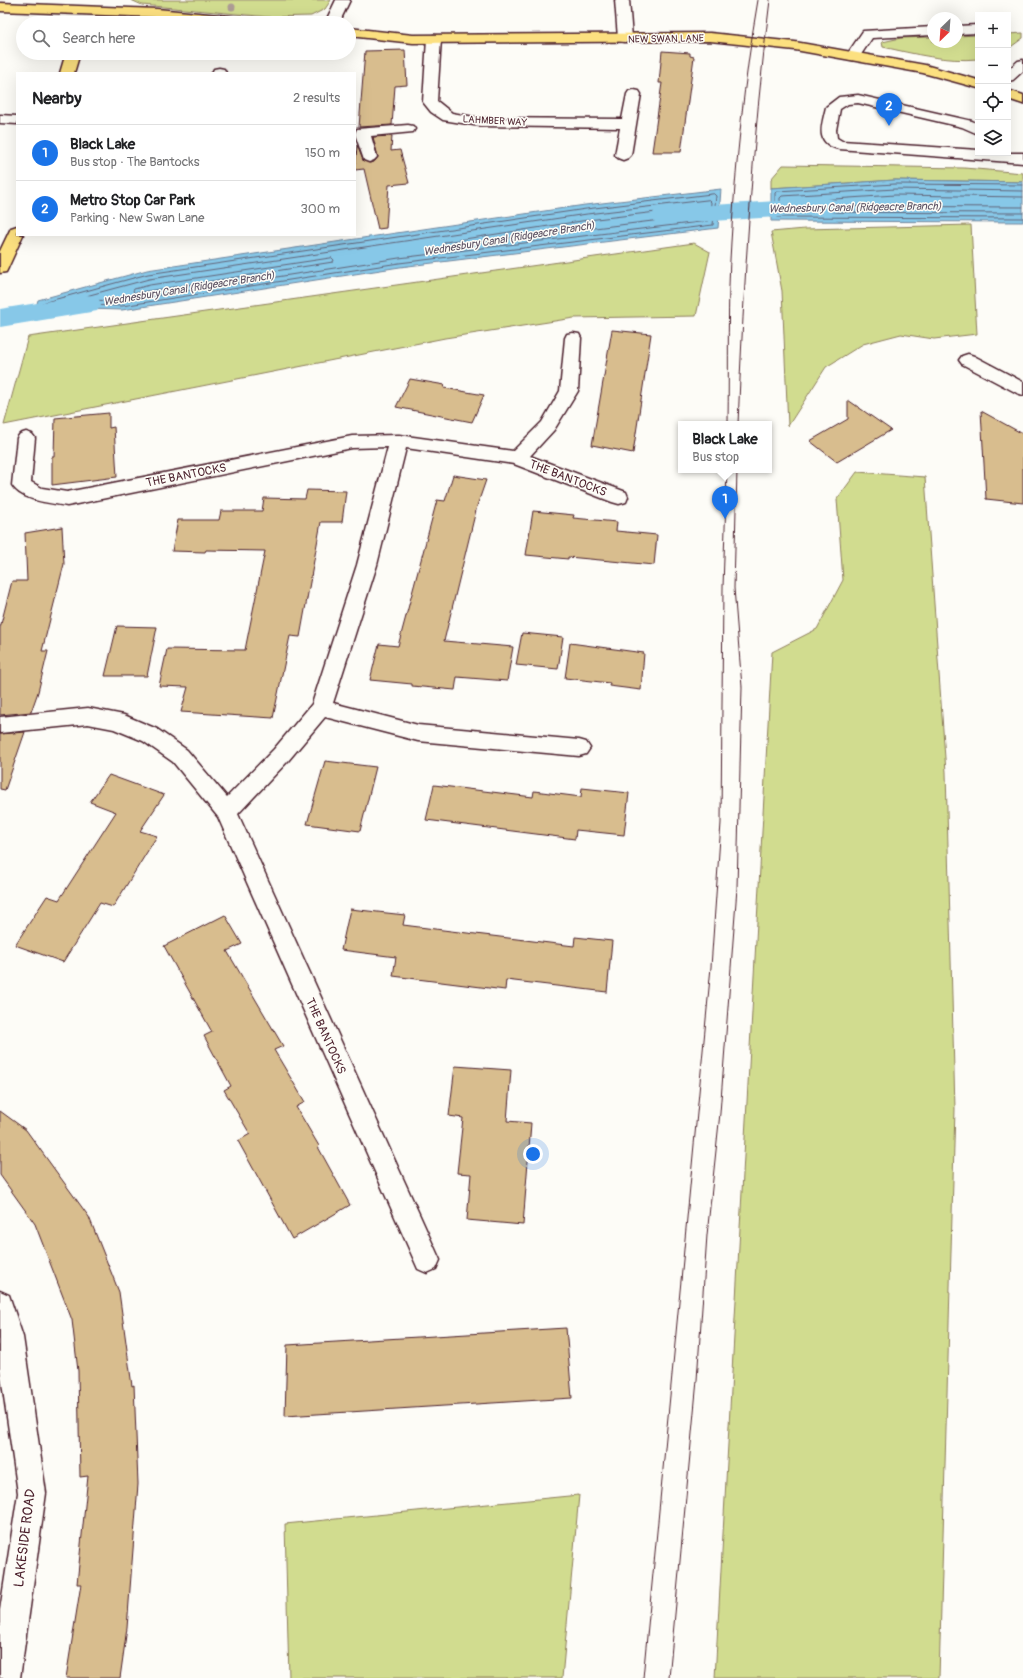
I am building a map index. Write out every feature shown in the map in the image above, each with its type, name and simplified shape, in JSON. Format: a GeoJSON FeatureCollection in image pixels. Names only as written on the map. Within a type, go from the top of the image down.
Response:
{"type":"FeatureCollection","features":[{"type":"Feature","properties":{"kind":"main road"},"geometry":{"type":"LineString","coordinates":[[87,16],[91,5]]}},
{"type":"Feature","properties":{"kind":"main road"},"geometry":{"type":"LineString","coordinates":[[0,7],[91,5],[188,16]]}},
{"type":"Feature","properties":{"kind":"main road","name":"NEW SWAN LANE"},"geometry":{"type":"LineString","coordinates":[[356,33],[414,39],[710,37],[795,46],[853,56],[925,69],[975,83]]}},
{"type":"Feature","properties":{"kind":"main road"},"geometry":{"type":"LineString","coordinates":[[67,72],[71,60]]}},
{"type":"Feature","properties":{"kind":"main road"},"geometry":{"type":"LineString","coordinates":[[1011,95],[1023,100]]}},
{"type":"Feature","properties":{"kind":"main road"},"geometry":{"type":"LineString","coordinates":[[0,268],[16,233]]}},
{"type":"Feature","properties":{"kind":"street"},"geometry":{"type":"LineString","coordinates":[[335,16],[343,0]]}},
{"type":"Feature","properties":{"kind":"street"},"geometry":{"type":"LineString","coordinates":[[622,0],[625,38]]}},
{"type":"Feature","properties":{"kind":"street"},"geometry":{"type":"LineString","coordinates":[[963,30],[975,29]]}},
{"type":"Feature","properties":{"kind":"street"},"geometry":{"type":"LineString","coordinates":[[853,56],[868,34],[927,31]]}},
{"type":"Feature","properties":{"kind":"street","name":"LAHMBER WAY"},"geometry":{"type":"LineString","coordinates":[[434,39],[430,102],[436,109],[448,117],[480,122],[628,124]]}},
{"type":"Feature","properties":{"kind":"street"},"geometry":{"type":"LineString","coordinates":[[1011,74],[1023,64]]}},
{"type":"Feature","properties":{"kind":"street"},"geometry":{"type":"LineString","coordinates":[[622,155],[634,94]]}},
{"type":"Feature","properties":{"kind":"street"},"geometry":{"type":"LineString","coordinates":[[975,128],[967,124],[858,99],[844,100],[833,107],[829,130],[830,140],[839,145],[975,155]]}},
{"type":"Feature","properties":{"kind":"street"},"geometry":{"type":"LineString","coordinates":[[0,119],[16,120]]}},
{"type":"Feature","properties":{"kind":"street"},"geometry":{"type":"LineString","coordinates":[[370,157],[358,132],[408,129]]}},
{"type":"Feature","properties":{"kind":"street"},"geometry":{"type":"LineString","coordinates":[[1011,145],[1023,150]]}},
{"type":"Feature","properties":{"kind":"street"},"geometry":{"type":"LineString","coordinates":[[995,156],[1023,158]]}},
{"type":"Feature","properties":{"kind":"street","name":"THE BANTOCKS"},"geometry":{"type":"LineString","coordinates":[[517,458],[548,426],[569,391],[573,338]]}},
{"type":"Feature","properties":{"kind":"street"},"geometry":{"type":"LineString","coordinates":[[968,360],[1023,389]]}},
{"type":"Feature","properties":{"kind":"street","name":"THE BANTOCKS"},"geometry":{"type":"LineString","coordinates":[[26,438],[21,484],[38,494],[67,499],[352,442],[399,441],[517,458],[619,497]]}},
{"type":"Feature","properties":{"kind":"street"},"geometry":{"type":"LineString","coordinates":[[226,812],[281,755],[321,708],[367,565],[399,441]]}},
{"type":"Feature","properties":{"kind":"street"},"geometry":{"type":"LineString","coordinates":[[321,708],[418,733],[579,748]]}},
{"type":"Feature","properties":{"kind":"street","name":"THE BANTOCKS"},"geometry":{"type":"LineString","coordinates":[[0,725],[88,716],[117,721],[150,735],[180,756],[226,812],[427,1260]]}},
{"type":"Feature","properties":{"kind":"street","name":"LAKESIDE ROAD"},"geometry":{"type":"LineString","coordinates":[[0,1304],[9,1337],[32,1493],[5,1678]]}},
{"type":"Feature","properties":{"kind":"green space"},"geometry":{"type":"Polygon","coordinates":[[[131,0],[331,0],[325,9],[311,16],[258,16],[142,5],[131,0]]]}},
{"type":"Feature","properties":{"kind":"green space"},"geometry":{"type":"Polygon","coordinates":[[[1023,33],[1023,38],[1011,47],[1011,34],[1023,33]]]}},
{"type":"Feature","properties":{"kind":"green space"},"geometry":{"type":"Polygon","coordinates":[[[975,35],[975,59],[966,60],[919,55],[883,47],[882,42],[901,38],[927,37],[927,48],[963,48],[963,36],[975,35]]]}},
{"type":"Feature","properties":{"kind":"green space"},"geometry":{"type":"Polygon","coordinates":[[[783,165],[964,168],[1023,173],[1023,182],[895,180],[771,188],[771,179],[783,165]]]}},
{"type":"Feature","properties":{"kind":"green space"},"geometry":{"type":"Polygon","coordinates":[[[971,225],[977,334],[934,339],[901,334],[863,344],[826,367],[788,426],[782,291],[771,232],[805,229],[971,225]]]}},
{"type":"Feature","properties":{"kind":"green space"},"geometry":{"type":"Polygon","coordinates":[[[694,243],[710,252],[696,316],[574,318],[445,338],[4,425],[28,337],[694,243]]]}},
{"type":"Feature","properties":{"kind":"green space"},"geometry":{"type":"Polygon","coordinates":[[[857,472],[925,477],[946,772],[955,1109],[939,1678],[715,1678],[772,652],[817,629],[843,580],[837,499],[857,472]]]}},
{"type":"Feature","properties":{"kind":"green space"},"geometry":{"type":"Polygon","coordinates":[[[579,1495],[562,1678],[289,1678],[285,1524],[579,1495]]]}},
{"type":"Feature","properties":{"kind":"water"},"geometry":{"type":"Polygon","coordinates":[[[895,180],[1023,182],[1023,222],[771,221],[771,188],[895,180]]]}},
{"type":"Feature","properties":{"kind":"water"},"geometry":{"type":"Polygon","coordinates":[[[721,189],[718,228],[400,267],[122,310],[85,309],[32,321],[38,300],[147,270],[585,205],[721,189]]]}},
{"type":"Feature","properties":{"kind":"building"},"geometry":{"type":"Polygon","coordinates":[[[405,50],[407,85],[395,86],[392,125],[359,127],[365,51],[405,50]]]}},
{"type":"Feature","properties":{"kind":"building"},"geometry":{"type":"Polygon","coordinates":[[[662,51],[690,53],[690,56],[694,57],[681,152],[652,152],[662,83],[659,83],[662,51]]]}},
{"type":"Feature","properties":{"kind":"building"},"geometry":{"type":"Polygon","coordinates":[[[392,136],[391,151],[400,150],[409,183],[389,185],[386,228],[378,229],[364,169],[356,170],[357,145],[363,160],[370,163],[375,161],[378,157],[373,137],[392,136]]]}},
{"type":"Feature","properties":{"kind":"building"},"geometry":{"type":"Polygon","coordinates":[[[612,330],[651,334],[633,453],[592,445],[612,330]]]}},
{"type":"Feature","properties":{"kind":"building"},"geometry":{"type":"Polygon","coordinates":[[[410,379],[445,385],[444,388],[484,395],[472,422],[396,407],[410,379]]]}},
{"type":"Feature","properties":{"kind":"building"},"geometry":{"type":"Polygon","coordinates":[[[848,400],[891,430],[837,462],[810,441],[848,419],[848,400]]]}},
{"type":"Feature","properties":{"kind":"building"},"geometry":{"type":"Polygon","coordinates":[[[981,411],[1023,434],[1023,503],[986,499],[981,411]]]}},
{"type":"Feature","properties":{"kind":"building"},"geometry":{"type":"Polygon","coordinates":[[[109,413],[109,428],[114,427],[117,477],[52,485],[52,456],[54,456],[55,418],[109,413]]]}},
{"type":"Feature","properties":{"kind":"building"},"geometry":{"type":"Polygon","coordinates":[[[453,475],[486,480],[477,506],[444,641],[513,647],[507,681],[457,677],[455,690],[370,680],[379,644],[398,646],[437,500],[445,501],[453,475]]]}},
{"type":"Feature","properties":{"kind":"building"},"geometry":{"type":"Polygon","coordinates":[[[307,490],[346,491],[342,522],[321,522],[300,637],[290,636],[273,718],[181,712],[188,687],[159,686],[167,649],[245,650],[265,551],[172,551],[178,520],[219,520],[221,511],[262,511],[264,498],[305,499],[307,490]]]}},
{"type":"Feature","properties":{"kind":"building"},"geometry":{"type":"Polygon","coordinates":[[[533,511],[574,515],[573,518],[617,522],[616,531],[657,535],[654,565],[568,557],[568,559],[526,555],[533,511]]]}},
{"type":"Feature","properties":{"kind":"building"},"geometry":{"type":"Polygon","coordinates":[[[62,527],[64,564],[42,651],[48,651],[38,692],[31,712],[0,715],[0,628],[12,581],[27,581],[25,533],[62,527]]]}},
{"type":"Feature","properties":{"kind":"building"},"geometry":{"type":"Polygon","coordinates":[[[117,626],[157,627],[147,676],[105,676],[117,626]]]}},
{"type":"Feature","properties":{"kind":"building"},"geometry":{"type":"Polygon","coordinates":[[[522,633],[563,637],[558,669],[516,665],[522,633]]]}},
{"type":"Feature","properties":{"kind":"building"},"geometry":{"type":"Polygon","coordinates":[[[570,643],[644,653],[641,690],[609,686],[610,683],[565,678],[570,643]]]}},
{"type":"Feature","properties":{"kind":"building"},"geometry":{"type":"Polygon","coordinates":[[[25,732],[5,790],[0,789],[0,734],[25,732]]]}},
{"type":"Feature","properties":{"kind":"building"},"geometry":{"type":"Polygon","coordinates":[[[325,761],[376,767],[360,831],[307,824],[325,761]]]}},
{"type":"Feature","properties":{"kind":"building"},"geometry":{"type":"Polygon","coordinates":[[[109,775],[164,795],[140,831],[157,836],[113,907],[100,903],[63,962],[15,945],[47,896],[59,900],[116,812],[90,802],[109,775]]]}},
{"type":"Feature","properties":{"kind":"building"},"geometry":{"type":"Polygon","coordinates":[[[434,785],[533,797],[534,791],[581,797],[582,788],[629,793],[624,835],[576,830],[575,839],[426,820],[434,785]]]}},
{"type":"Feature","properties":{"kind":"building"},"geometry":{"type":"Polygon","coordinates":[[[350,909],[405,915],[403,925],[459,932],[574,946],[575,937],[612,941],[607,992],[506,980],[505,990],[393,976],[396,957],[341,950],[350,909]]]}},
{"type":"Feature","properties":{"kind":"building"},"geometry":{"type":"Polygon","coordinates":[[[225,915],[242,944],[227,951],[283,1046],[274,1050],[305,1102],[296,1107],[319,1146],[318,1147],[350,1205],[292,1239],[238,1141],[250,1134],[224,1090],[231,1086],[204,1036],[212,1032],[164,946],[225,915]]]}},
{"type":"Feature","properties":{"kind":"building"},"geometry":{"type":"Polygon","coordinates":[[[455,1066],[511,1070],[507,1121],[531,1123],[523,1225],[467,1220],[471,1174],[457,1173],[463,1118],[449,1116],[455,1066]]]}},
{"type":"Feature","properties":{"kind":"building"},"geometry":{"type":"Polygon","coordinates":[[[0,1111],[26,1130],[89,1217],[119,1292],[132,1386],[134,1385],[138,1484],[127,1628],[120,1678],[66,1678],[81,1584],[77,1584],[88,1476],[80,1477],[78,1371],[72,1320],[35,1224],[0,1175],[0,1111]]]}},
{"type":"Feature","properties":{"kind":"building"},"geometry":{"type":"Polygon","coordinates":[[[566,1328],[572,1398],[285,1416],[287,1345],[566,1328]]]}},
{"type":"Feature","properties":{"kind":"waterway","name":"Wednesbury Canal (Ridgeacre Branch)"},"geometry":{"type":"LineString","coordinates":[[665,216],[826,206]]}},
{"type":"Feature","properties":{"kind":"waterway","name":"Wednesbury Canal (Ridgeacre Branch)"},"geometry":{"type":"LineString","coordinates":[[0,318],[87,304]]}},
{"type":"Feature","properties":{"kind":"tram line"},"geometry":{"type":"LineString","coordinates":[[728,421],[729,287],[733,212],[745,90],[758,0]]}},
{"type":"Feature","properties":{"kind":"tram line"},"geometry":{"type":"LineString","coordinates":[[738,421],[743,318],[758,106],[770,0]]}},
{"type":"Feature","properties":{"kind":"tram line"},"geometry":{"type":"LineString","coordinates":[[643,1678],[711,967],[721,823],[723,587],[727,473]]}},
{"type":"Feature","properties":{"kind":"tram line"},"geometry":{"type":"LineString","coordinates":[[669,1678],[697,1380],[707,1235],[720,1113],[737,888],[742,687],[734,588],[737,473]]}},
{"type":"Feature","properties":{"kind":"place","name":"Metro Stop Car Park"},"geometry":{"type":"Point","coordinates":[889,126]}},
{"type":"Feature","properties":{"kind":"place","name":"Black Lake"},"geometry":{"type":"Point","coordinates":[725,519]}}]}
